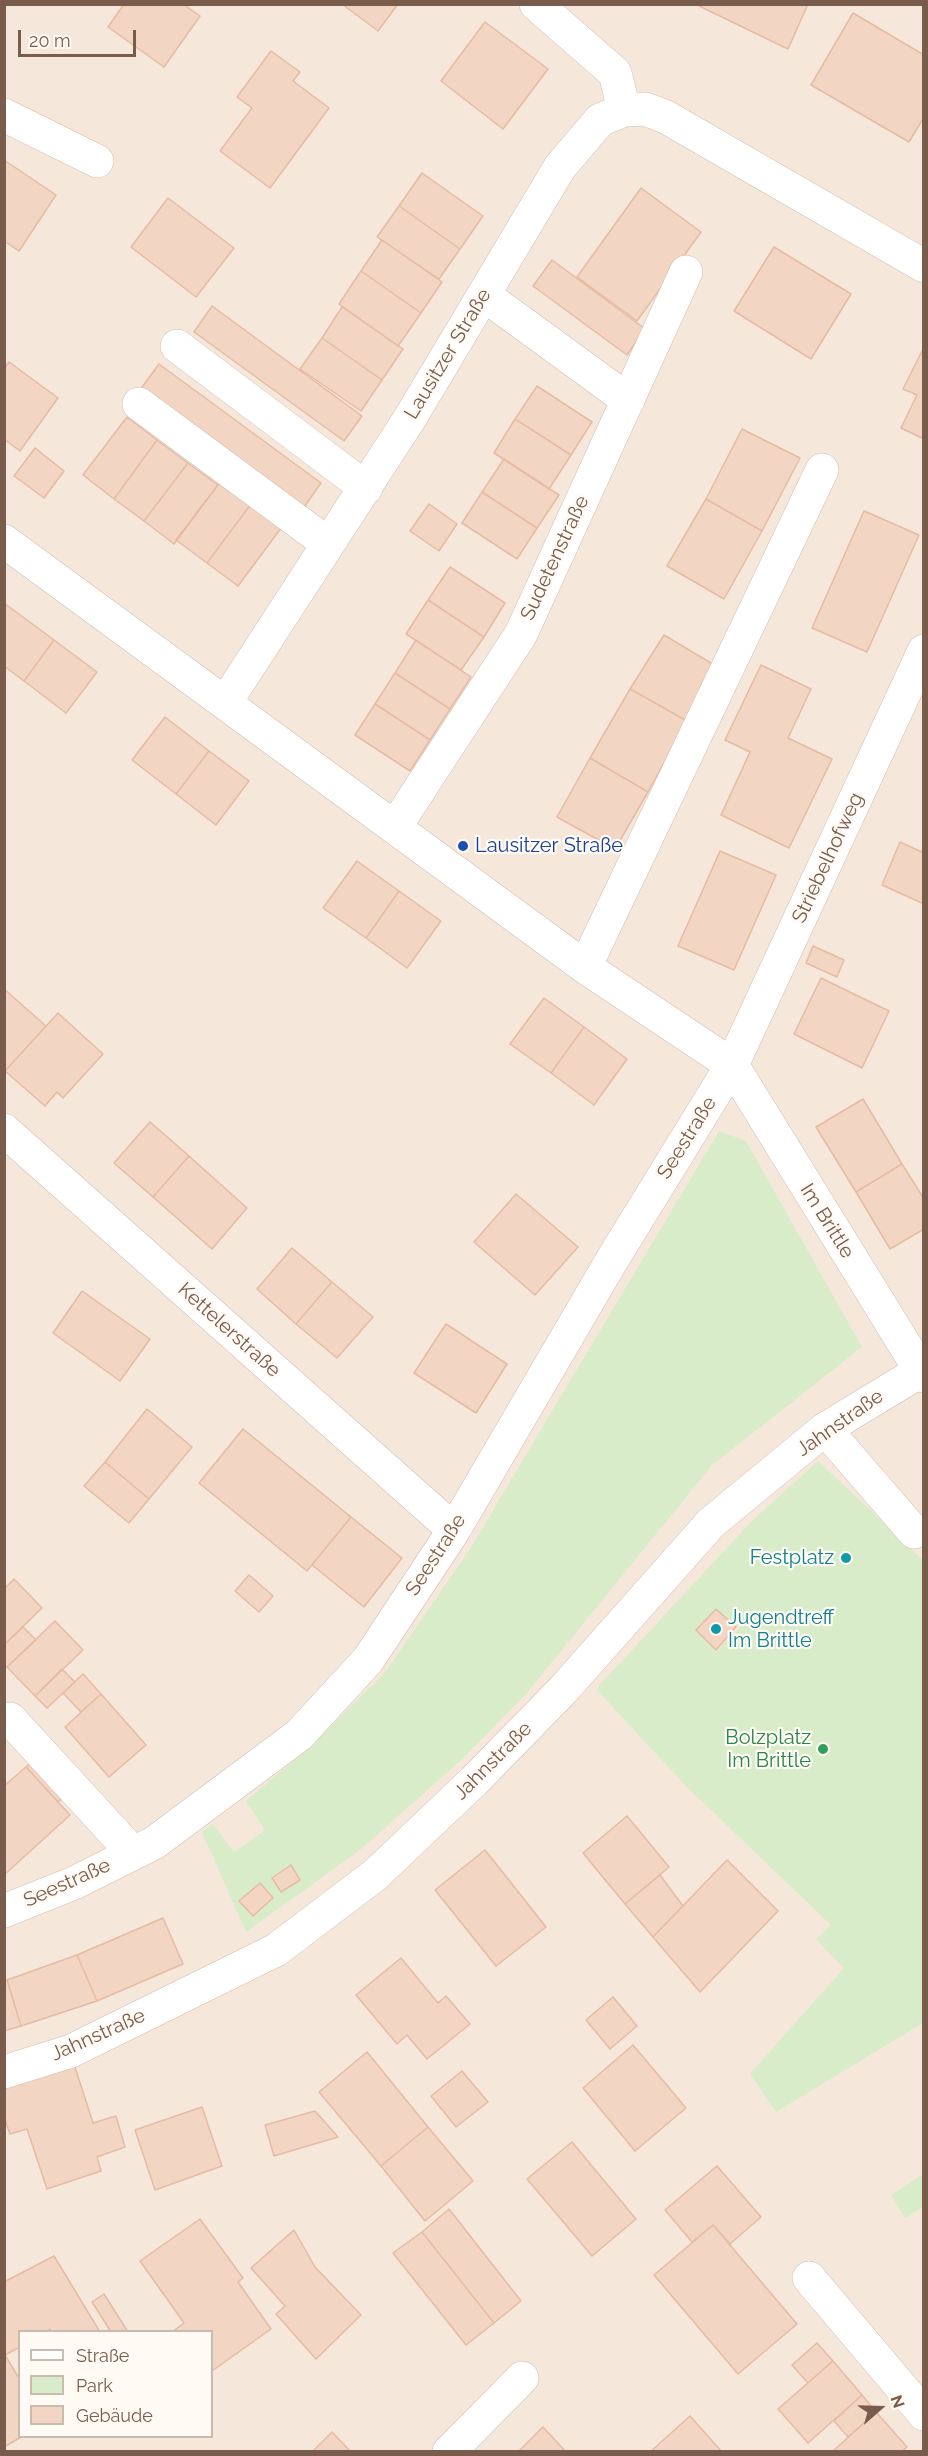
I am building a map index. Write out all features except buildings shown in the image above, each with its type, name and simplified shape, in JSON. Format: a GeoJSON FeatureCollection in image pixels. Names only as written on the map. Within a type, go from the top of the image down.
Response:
{"type":"FeatureCollection","features":[{"type":"Feature","properties":{"kind":"street"},"geometry":{"type":"LineString","coordinates":[[536,4],[615,73],[624,110],[645,109],[666,117],[924,267]]}},
{"type":"Feature","properties":{"kind":"street","name":"Lausitzer Straße"},"geometry":{"type":"LineString","coordinates":[[225,703],[327,543],[366,488],[560,166],[600,120],[624,110]]}},
{"type":"Feature","properties":{"kind":"street"},"geometry":{"type":"LineString","coordinates":[[4,115],[97,161]]}},
{"type":"Feature","properties":{"kind":"street","name":"Sudetenstraße"},"geometry":{"type":"LineString","coordinates":[[395,827],[521,634],[686,272]]}},
{"type":"Feature","properties":{"kind":"street"},"geometry":{"type":"LineString","coordinates":[[484,295],[628,400]]}},
{"type":"Feature","properties":{"kind":"street"},"geometry":{"type":"LineString","coordinates":[[177,346],[366,488]]}},
{"type":"Feature","properties":{"kind":"street"},"geometry":{"type":"LineString","coordinates":[[139,404],[327,543]]}},
{"type":"Feature","properties":{"kind":"street"},"geometry":{"type":"LineString","coordinates":[[585,967],[822,470]]}},
{"type":"Feature","properties":{"kind":"street"},"geometry":{"type":"LineString","coordinates":[[4,541],[585,967],[732,1065]]}},
{"type":"Feature","properties":{"kind":"street","name":"Striebelhofweg"},"geometry":{"type":"LineString","coordinates":[[732,1065],[924,651]]}},
{"type":"Feature","properties":{"kind":"street","name":"Im Brittle"},"geometry":{"type":"LineString","coordinates":[[732,1065],[922,1372]]}},
{"type":"Feature","properties":{"kind":"street","name":"Seestraße"},"geometry":{"type":"LineString","coordinates":[[4,1911],[74,1883],[154,1843],[299,1734],[368,1660],[454,1530],[606,1269],[732,1065]]}},
{"type":"Feature","properties":{"kind":"street","name":"Kettelerstraße"},"geometry":{"type":"LineString","coordinates":[[4,1130],[454,1530]]}},
{"type":"Feature","properties":{"kind":"street","name":"Jahnstraße"},"geometry":{"type":"LineString","coordinates":[[4,2072],[71,2051],[276,1950],[375,1875],[474,1781],[563,1690],[711,1522],[825,1429],[922,1372]]}},
{"type":"Feature","properties":{"kind":"street"},"geometry":{"type":"LineString","coordinates":[[825,1429],[914,1532]]}},
{"type":"Feature","properties":{"kind":"street"},"geometry":{"type":"LineString","coordinates":[[10,1719],[133,1853]]}},
{"type":"Feature","properties":{"kind":"street"},"geometry":{"type":"LineString","coordinates":[[809,2278],[924,2414]]}},
{"type":"Feature","properties":{"kind":"street"},"geometry":{"type":"LineString","coordinates":[[449,2451],[522,2378]]}},
{"type":"Feature","properties":{"kind":"shaded area"},"geometry":{"type":"Polygon","coordinates":[[[5,5],[923,5],[923,2451],[5,2452],[5,5]]]}},
{"type":"Feature","properties":{"kind":"green space"},"geometry":{"type":"Polygon","coordinates":[[[719,1131],[746,1141],[862,1347],[712,1465],[526,1694],[461,1760],[361,1849],[246,1932],[202,1832],[213,1824],[234,1852],[265,1830],[246,1801],[304,1752],[384,1674],[470,1549],[719,1131]]]}},
{"type":"Feature","properties":{"kind":"green space"},"geometry":{"type":"Polygon","coordinates":[[[818,1461],[923,1560],[923,2023],[776,2112],[750,2074],[844,1968],[816,1939],[831,1925],[687,1787],[596,1689],[752,1521],[818,1461]],[[715,1609],[696,1630],[716,1650],[711,1657],[747,1620],[736,1627],[715,1609]]]}},
{"type":"Feature","properties":{"kind":"green space"},"geometry":{"type":"Polygon","coordinates":[[[923,2174],[923,2207],[905,2218],[891,2195],[923,2174]]]}},
{"type":"Feature","properties":{"kind":"place","name":"Lausitzer Straße"},"geometry":{"type":"Point","coordinates":[463,846]}},
{"type":"Feature","properties":{"kind":"place","name":"Festplatz"},"geometry":{"type":"Point","coordinates":[846,1558]}},
{"type":"Feature","properties":{"kind":"place","name":"Jugendtreff Im Brittle"},"geometry":{"type":"Point","coordinates":[716,1629]}},
{"type":"Feature","properties":{"kind":"place","name":"Bolzplatz Im Brittle"},"geometry":{"type":"Point","coordinates":[823,1749]}}]}
